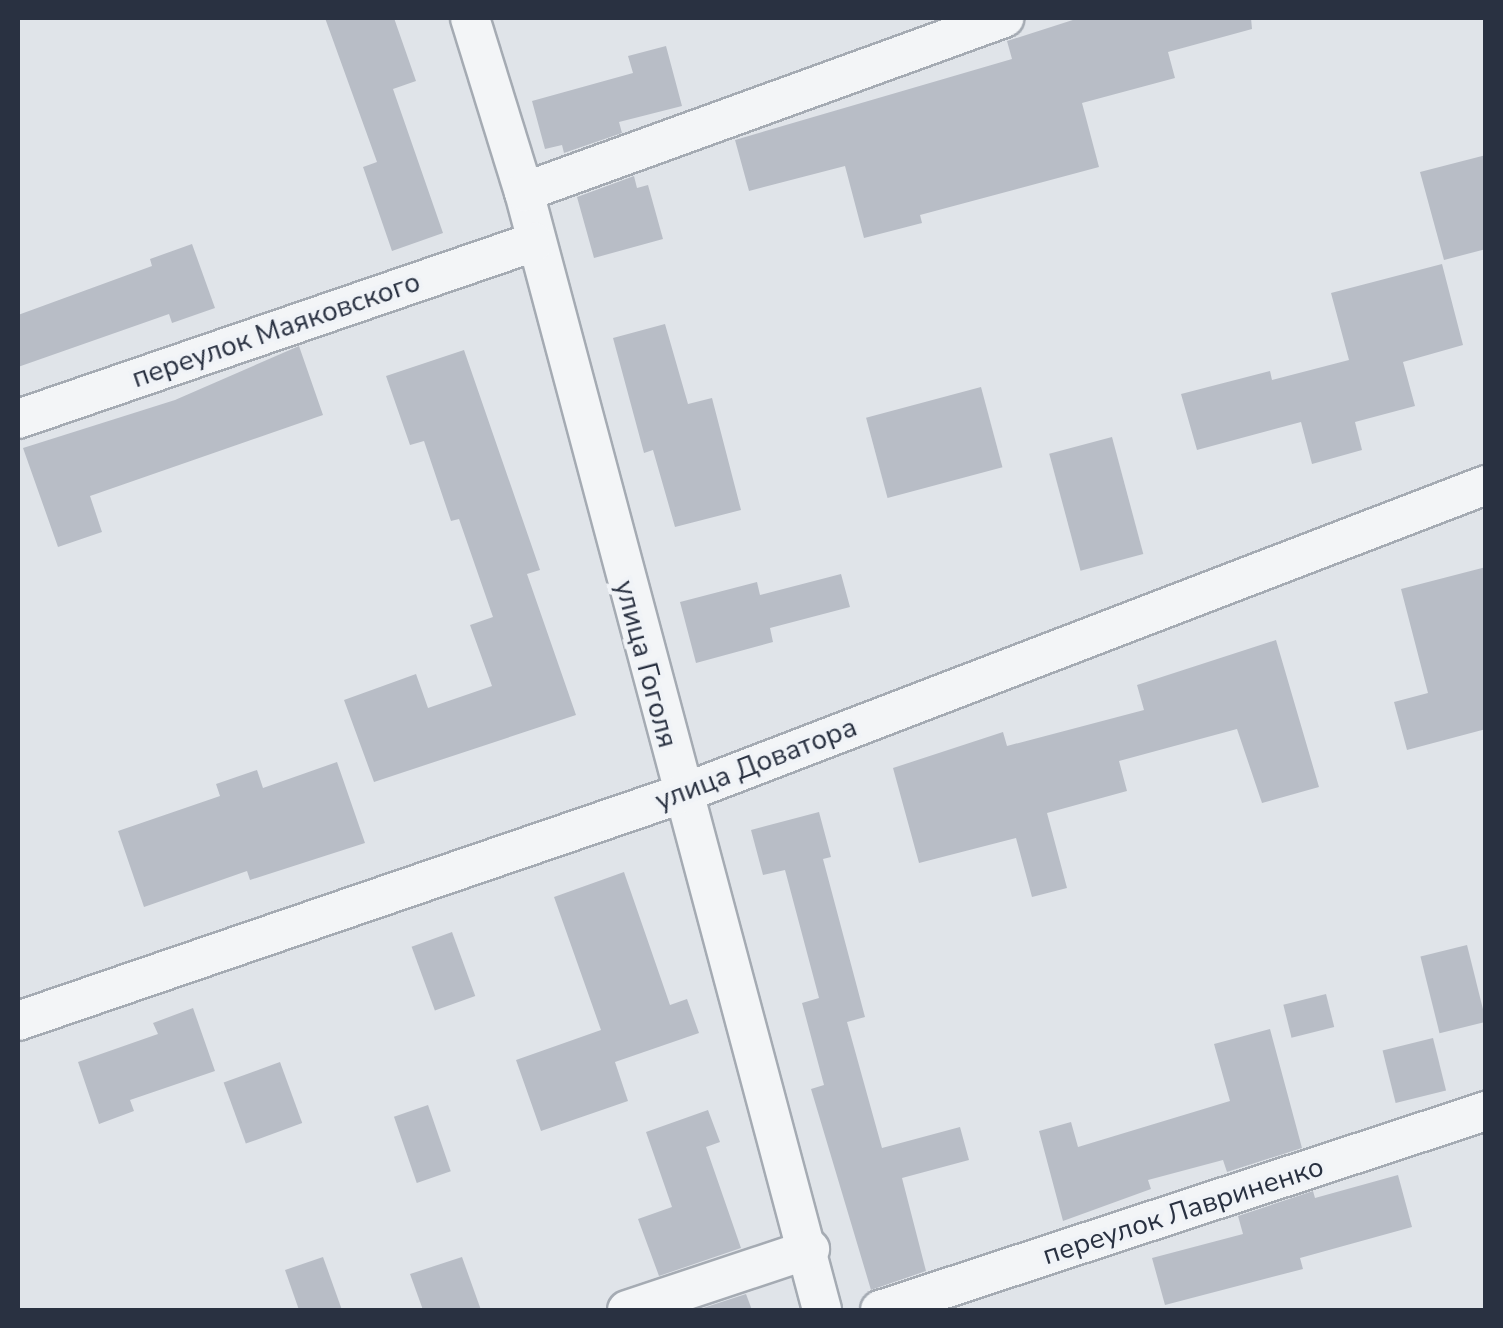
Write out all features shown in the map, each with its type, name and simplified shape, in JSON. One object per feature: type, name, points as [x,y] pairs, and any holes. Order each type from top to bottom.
[{"type":"street","name":"улица Гоголя","points":[[470,18],[524,192],[681,794],[810,1249],[822,1310]]},
{"type":"street","points":[[524,192],[1004,18]]},
{"type":"street","name":"переулок Маяковского","points":[[18,418],[534,242]]},
{"type":"street","name":"улица Доватора","points":[[18,1021],[681,794],[1486,485]]},
{"type":"street","name":"переулок Лавриненко","points":[[880,1310],[1486,1112]]},
{"type":"street","points":[[627,1310],[810,1249]]},
{"type":"building","points":[[325,18],[394,18],[416,81],[393,89],[443,233],[392,251],[363,167],[377,162]]},
{"type":"building","points":[[1079,18],[1251,18],[1252,29],[1168,52],[1175,78],[1082,103],[1099,167],[920,215],[922,223],[864,238],[845,166],[749,191],[735,140],[1012,59],[1007,41]]},
{"type":"building","points":[[666,46],[682,106],[619,122],[622,133],[564,153],[562,145],[545,149],[532,101],[633,73],[628,56]]},
{"type":"building","points":[[1486,155],[1486,249],[1444,260],[1420,172]]},
{"type":"building","points":[[634,176],[637,188],[648,185],[663,239],[594,258],[577,197]]},
{"type":"building","points":[[192,244],[215,308],[172,323],[169,314],[18,367],[18,315],[152,266],[150,259]]},
{"type":"building","points":[[1442,264],[1463,345],[1403,362],[1415,406],[1355,422],[1362,450],[1312,464],[1301,422],[1197,450],[1181,394],[1270,371],[1272,380],[1349,360],[1331,293]]},
{"type":"building","points":[[665,324],[688,404],[712,398],[741,510],[675,527],[653,450],[644,453],[613,338]]},
{"type":"building","points":[[299,346],[323,415],[90,496],[102,532],[58,547],[23,448],[175,400]]},
{"type":"building","points":[[464,350],[540,570],[527,574],[576,715],[374,782],[344,700],[416,674],[428,708],[492,686],[470,625],[493,617],[459,519],[451,521],[424,441],[410,445],[386,376]]},
{"type":"building","points":[[981,387],[1002,467],[888,498],[866,418]]},
{"type":"building","points":[[1112,437],[1143,554],[1081,571],[1049,454]]},
{"type":"building","points":[[1486,567],[1486,729],[1407,750],[1394,702],[1428,693],[1401,589]]},
{"type":"building","points":[[841,574],[850,607],[770,628],[773,642],[696,663],[680,602],[757,582],[760,595]]},
{"type":"building","points":[[1276,640],[1319,787],[1262,803],[1237,729],[1119,761],[1127,791],[1047,813],[1067,888],[1032,897],[1016,838],[919,863],[893,768],[1003,732],[1007,746],[1144,710],[1137,685]]},
{"type":"building","points":[[337,762],[365,843],[250,880],[247,871],[144,907],[118,831],[220,796],[216,784],[257,770],[263,788]]},
{"type":"building","points":[[819,812],[831,857],[823,859],[865,1017],[847,1022],[882,1148],[960,1127],[969,1160],[902,1178],[926,1271],[871,1290],[811,1089],[824,1085],[802,1003],[819,998],[785,870],[763,875],[751,830]]},
{"type":"building","points":[[624,872],[670,1005],[687,999],[699,1033],[615,1062],[628,1101],[541,1131],[516,1060],[601,1030],[554,897]]},
{"type":"building","points":[[452,932],[475,996],[435,1011],[412,947]]},
{"type":"building","points":[[1467,945],[1486,1022],[1440,1033],[1420,957]]},
{"type":"building","points":[[1326,994],[1334,1027],[1292,1038],[1283,1005]]},
{"type":"building","points":[[193,1008],[215,1071],[130,1100],[134,1111],[99,1124],[78,1062],[158,1034],[153,1023]]},
{"type":"building","points":[[1270,1029],[1302,1148],[1227,1172],[1223,1160],[1148,1180],[1151,1189],[1063,1221],[1039,1131],[1071,1122],[1078,1147],[1230,1101],[1214,1044]]},
{"type":"building","points":[[1433,1038],[1446,1090],[1396,1103],[1383,1051]]},
{"type":"building","points":[[280,1062],[302,1123],[246,1144],[224,1083]]},
{"type":"building","points":[[428,1105],[451,1171],[417,1183],[394,1117]]},
{"type":"building","points":[[708,1110],[720,1142],[706,1147],[741,1248],[659,1276],[638,1219],[672,1207],[646,1132]]},
{"type":"building","points":[[1398,1175],[1412,1227],[1300,1258],[1303,1269],[1165,1305],[1152,1258],[1243,1234],[1238,1216],[1313,1191],[1315,1198]]},
{"type":"building","points":[[323,1257],[342,1310],[299,1310],[285,1270]]},
{"type":"building","points":[[462,1257],[481,1310],[423,1310],[410,1274]]},
{"type":"building","points":[[746,1294],[752,1310],[697,1310]]}]
